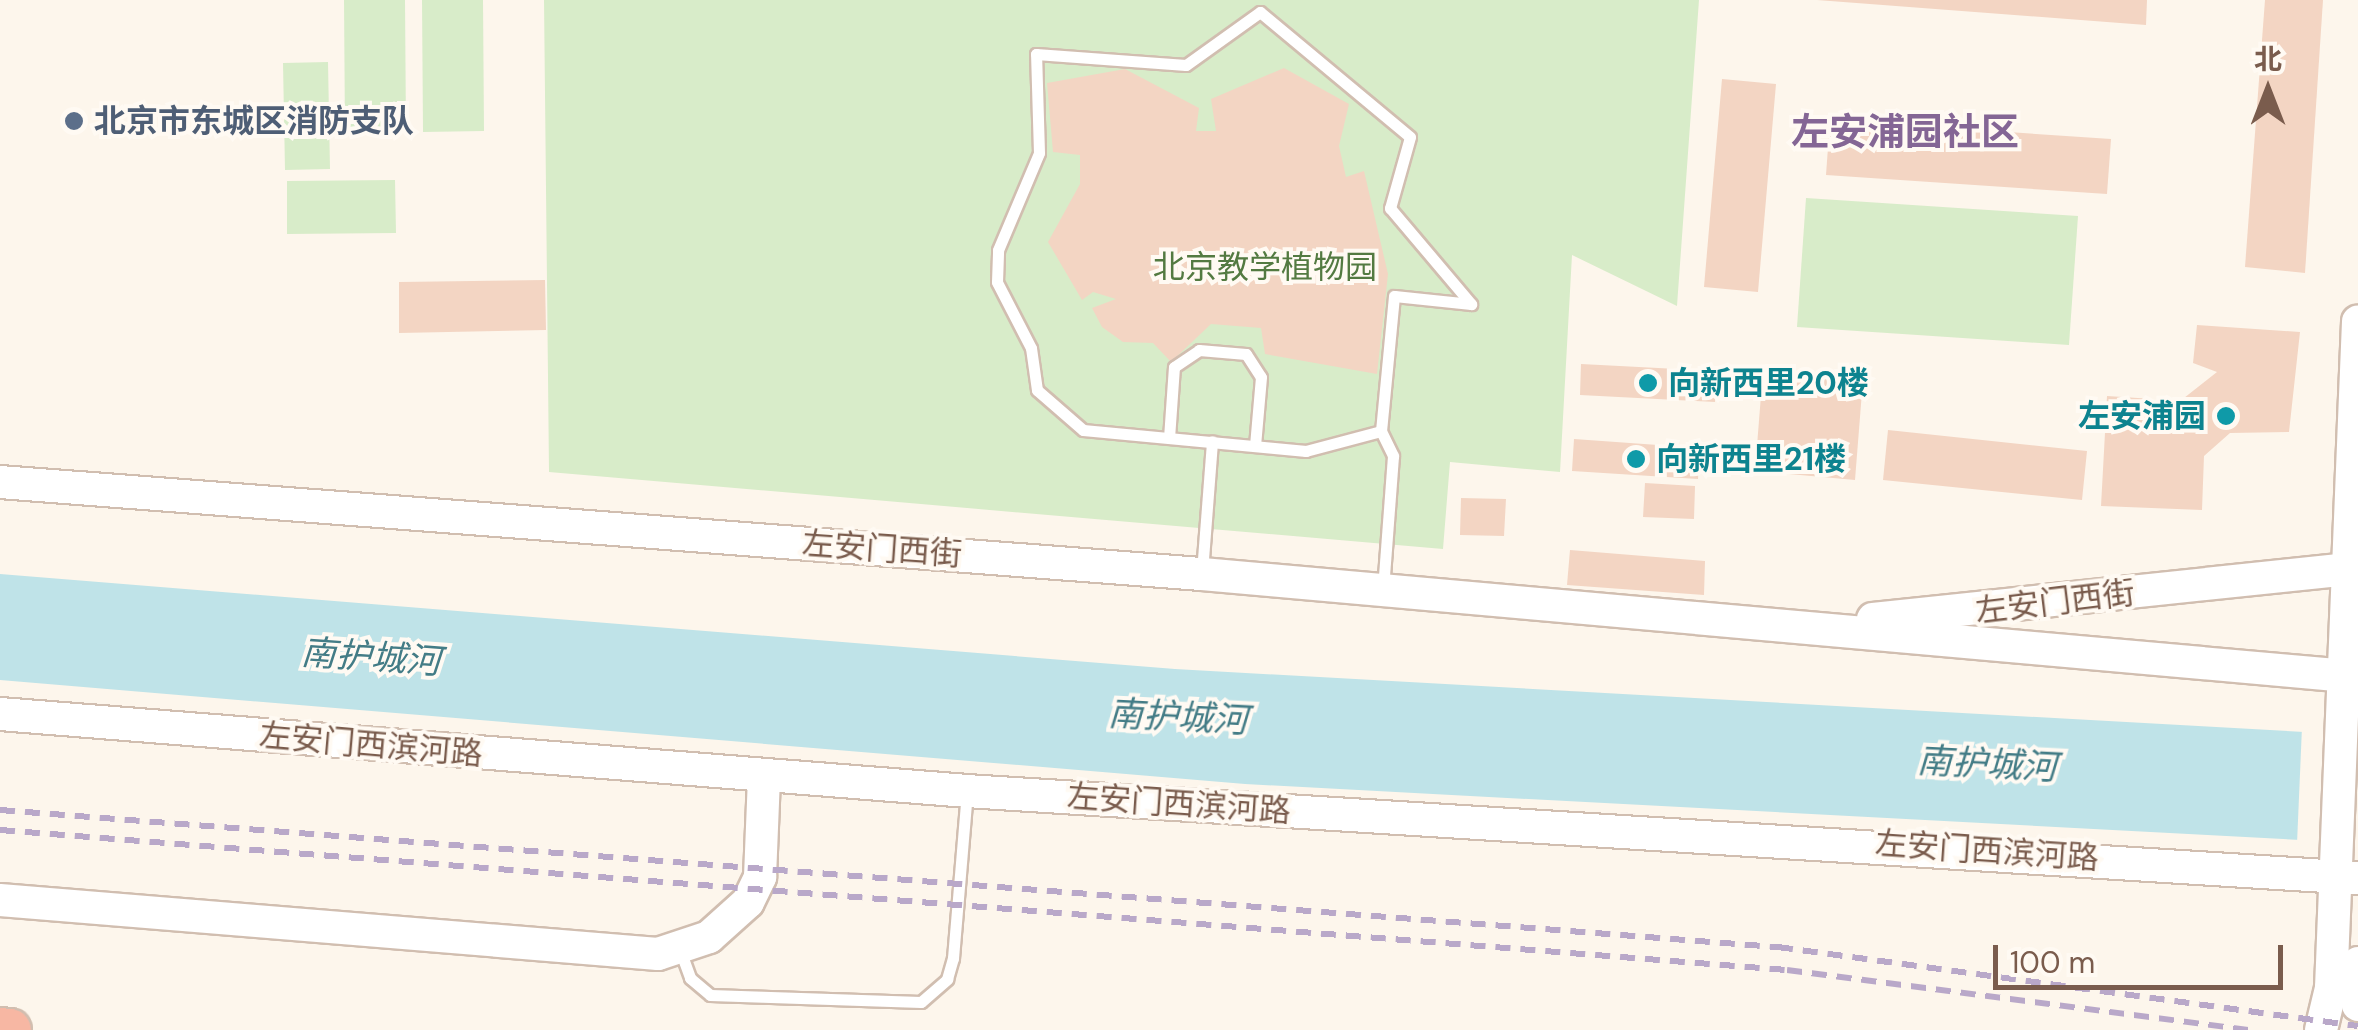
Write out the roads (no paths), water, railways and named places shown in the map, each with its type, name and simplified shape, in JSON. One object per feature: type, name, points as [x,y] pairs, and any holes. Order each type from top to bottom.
[{"type":"highway","points":[[0,1029],[10,1030]]},
{"type":"street","points":[[2321,1030],[2344,870],[2358,322]]},
{"type":"street","name":"左安门西街","points":[[0,482],[1202,574],[1764,622],[2348,688]]},
{"type":"street","name":"左安门西街","points":[[1764,622],[1917,618],[2351,568]]},
{"type":"street","name":"左安门西滨河路","points":[[0,714],[967,790],[2344,870]]},
{"type":"street","points":[[0,900],[680,950],[748,902],[760,877],[764,776]]},
{"type":"street","points":[[2358,964],[2358,1005]]},
{"type":"lane","points":[[1382,431],[1306,451],[1083,430],[1037,390],[1037,364],[997,282],[998,250],[1039,153],[1036,54],[1186,65],[1260,12],[1410,137],[1390,208],[1471,304],[1394,296],[1382,431],[1392,456],[1384,589]]},
{"type":"lane","points":[[1169,438],[1174,367],[1199,350],[1246,354],[1261,377],[1255,446]]},
{"type":"lane","points":[[1202,574],[1212,441]]},
{"type":"lane","points":[[680,950],[710,995],[921,1002],[947,979],[953,958],[967,790]]},
{"type":"water","name":"南护城河","points":[[0,574],[1175,669],[2358,735],[2358,843],[1245,784],[0,680]]},
{"type":"railway","points":[[0,810],[1778,947],[2358,1026]]},
{"type":"railway","points":[[0,830],[1787,970],[2248,1030]]},
{"type":"place","name":"北京市东城区消防支队","points":[[74,121]]},
{"type":"place","name":"向新西里20楼","points":[[1648,383]]},
{"type":"place","name":"左安浦园","points":[[2226,416]]},
{"type":"place","name":"向新西里21楼","points":[[1636,459]]},
{"type":"district","name":"左安浦园社区","points":[[1905,133]]},
{"type":"park label","name":"北京教学植物园","points":[[1265,267]]}]
